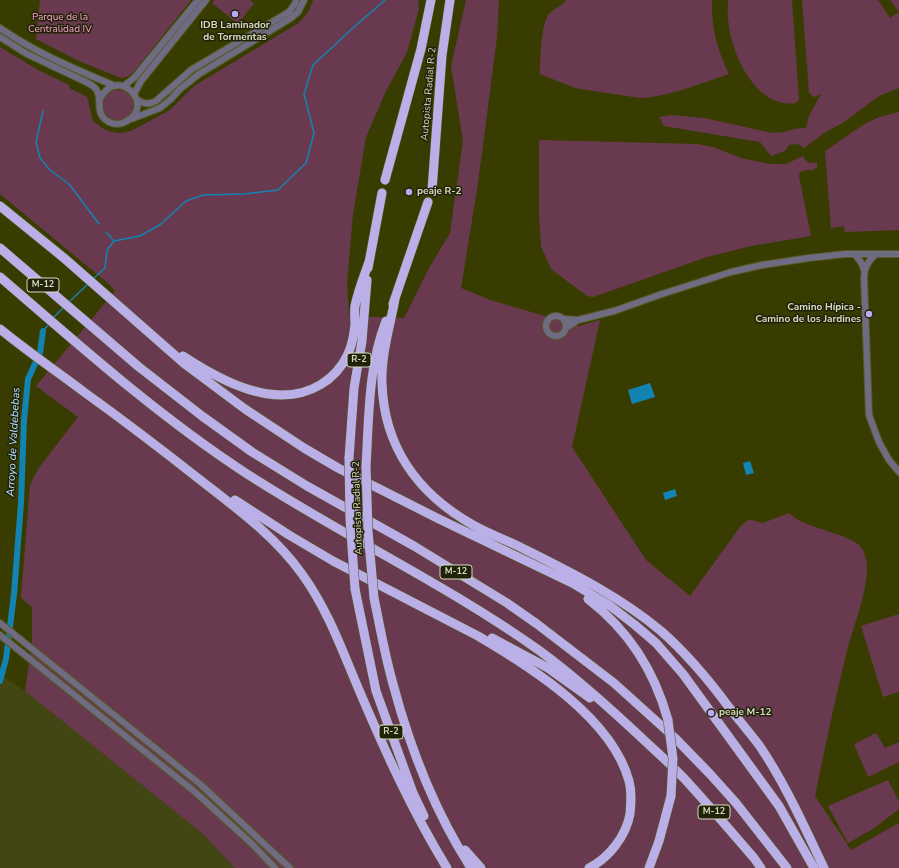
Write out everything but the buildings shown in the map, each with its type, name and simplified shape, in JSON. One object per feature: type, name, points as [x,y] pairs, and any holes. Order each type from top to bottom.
[{"type":"highway","name":"Autopista Radial R-2","points":[[384,180],[421,49],[431,0]]},
{"type":"highway","name":"Autopista Radial R-2","points":[[432,190],[442,55],[450,0]]},
{"type":"highway","name":"Autopista Radial R-2","points":[[382,193],[369,262],[362,341],[354,388],[349,458],[350,519],[355,589],[376,692],[413,793],[448,868]]},
{"type":"highway","name":"Autopista Radial R-2","points":[[428,202],[395,299],[380,337],[372,383],[366,466],[368,531],[374,598],[392,683],[408,736],[426,782],[440,811]]},
{"type":"highway","points":[[0,206],[64,258],[214,386],[245,409],[304,448],[338,468],[381,490],[572,583],[609,605],[635,625],[656,643],[683,674],[779,806],[814,868]]},
{"type":"highway","name":"M-12","points":[[0,248],[139,367],[202,416],[252,452],[307,486],[414,546],[507,603],[614,683],[675,738],[710,774],[736,803],[787,868]]},
{"type":"highway","points":[[149,332],[202,368],[232,382],[268,394],[300,394],[314,389],[330,378],[340,368],[345,360],[353,335],[355,306],[369,262]]},
{"type":"highway","name":"M-12","points":[[0,277],[158,409],[201,442],[244,472],[298,506],[462,600],[540,651],[611,709],[664,759],[689,784],[761,868]]},
{"type":"highway","points":[[395,299],[384,361],[382,383],[387,418],[393,439],[403,461],[423,488],[445,507],[474,525],[522,548],[614,597],[661,632],[692,662],[712,685],[759,746],[799,816],[824,868]]},
{"type":"highway","points":[[3,332],[150,440],[258,525],[286,553],[317,597],[335,631],[378,734],[405,793],[429,838],[448,868]]},
{"type":"highway","points":[[150,440],[270,523],[332,561],[510,647],[548,668],[609,713],[664,759]]},
{"type":"highway","points":[[527,561],[580,593],[613,620],[636,649],[650,672],[662,697],[668,720],[673,759],[671,796],[661,836],[649,868]]},
{"type":"highway","points":[[391,590],[478,636],[525,666],[574,704],[595,723],[609,740],[623,763],[629,782],[631,802],[629,818],[627,826],[618,843],[608,854],[589,868]]},
{"type":"highway","points":[[440,811],[468,853],[481,868]]},
{"type":"highway","name":"R-2","points":[[440,811],[461,853],[471,868]]},
{"type":"street","points":[[124,86],[136,77],[198,0]]},
{"type":"street","points":[[131,119],[136,110],[136,97],[141,81],[206,0]]},
{"type":"street","points":[[296,0],[289,12],[191,70],[151,104],[146,104],[136,97],[130,89],[124,86],[116,86],[106,90],[100,99],[100,111],[108,121],[122,124],[160,108],[195,76],[291,18],[298,12],[304,0]]},
{"type":"street","points":[[0,28],[46,55],[116,86]]},
{"type":"street","points":[[0,37],[27,54],[96,88],[100,99]]},
{"type":"street","points":[[855,254],[864,270],[869,415],[879,442],[889,460],[899,472]]},
{"type":"street","points":[[578,320],[566,328],[563,333],[558,336],[552,336],[546,330],[545,324],[550,317],[559,316],[564,319],[578,320],[614,311],[730,272],[784,262],[855,254],[899,254]]},
{"type":"street","points":[[864,270],[869,261],[876,254]]},
{"type":"street","points":[[564,319],[566,328]]},
{"type":"street","points":[[0,623],[200,784],[290,868]]},
{"type":"street","points":[[0,635],[195,792],[276,868]]},
{"type":"shaded area","points":[[0,675],[25,691],[203,834],[235,868],[0,868]]},
{"type":"green space","name":"Parque de la Centralidad IV","points":[[40,0],[191,0],[133,73],[121,78],[79,61],[36,39]]},
{"type":"green space","name":"IDB Laminador de Tormentas","points":[[215,0],[250,0],[254,3],[238,24],[212,3]]},
{"type":"green space","points":[[313,0],[418,0],[419,9],[407,52],[386,91],[366,137],[353,214],[347,282],[349,316],[404,318],[428,270],[450,233],[463,141],[451,66],[466,0],[499,0],[497,37],[478,183],[461,288],[490,300],[579,326],[600,320],[572,447],[646,560],[690,596],[740,527],[749,520],[763,523],[789,513],[796,519],[806,524],[850,539],[858,544],[863,550],[867,569],[865,589],[849,642],[815,796],[851,850],[899,823],[899,868],[235,868],[203,834],[25,691],[32,641],[32,607],[21,598],[30,485],[38,469],[78,417],[36,386],[115,291],[109,284],[0,194],[0,47],[38,70],[69,85],[69,88],[87,97],[93,121],[102,128],[111,132],[120,133],[131,131],[170,110],[194,86],[297,24],[307,14]]},
{"type":"green space","points":[[566,0],[712,0],[716,38],[721,56],[729,74],[662,95],[640,98],[575,88],[540,74],[540,60],[546,19],[551,12],[562,5]]},
{"type":"green space","points":[[728,0],[792,0],[799,99],[796,103],[783,103],[772,99],[753,83],[745,72],[734,48],[731,37],[728,18]]},
{"type":"green space","points":[[802,0],[878,0],[890,18],[899,12],[899,88],[879,96],[844,122],[824,133],[804,148],[798,144],[789,145],[785,151],[771,156],[760,142],[664,126],[659,117],[672,115],[704,118],[772,133],[806,128],[809,116],[821,94],[814,97],[809,93]]},
{"type":"green space","points":[[890,0],[899,0],[899,12]]},
{"type":"green space","points":[[118,90],[129,94],[133,105],[129,116],[118,120],[107,116],[103,105],[107,94]]},
{"type":"green space","points":[[899,112],[899,230],[845,232],[844,226],[831,228],[825,151],[863,125],[879,117]]},
{"type":"green space","points":[[539,140],[697,144],[713,147],[741,158],[770,164],[786,164],[803,156],[808,162],[817,163],[817,167],[813,170],[800,172],[799,176],[811,236],[751,246],[707,257],[593,297],[587,296],[551,269],[541,246],[539,214]]},
{"type":"green space","points":[[899,614],[899,692],[883,697],[861,626]]},
{"type":"green space","points":[[876,733],[885,748],[899,742],[899,762],[868,777],[854,744]]},
{"type":"green space","points":[[888,780],[899,802],[899,809],[873,829],[848,843],[828,806]]},
{"type":"water","points":[[650,383],[655,397],[632,404],[628,390]]},
{"type":"water","points":[[750,461],[754,473],[746,475],[743,463]]},
{"type":"water","points":[[675,489],[677,496],[665,500],[663,493]]},
{"type":"waterway","name":"Arroyo de Valdebebas","points":[[93,279],[105,268],[107,250],[114,241],[140,236],[161,224],[186,201],[203,195],[244,194],[278,190],[306,163],[314,133],[304,94],[313,65],[385,0]]},
{"type":"waterway","points":[[43,111],[36,142],[40,158],[50,170],[70,185],[99,224]]},
{"type":"waterway","points":[[106,232],[114,241]]},
{"type":"waterway","name":"Arroyo de Valdebebas","points":[[68,303],[89,283]]},
{"type":"waterway","name":"Arroyo de Valdebebas","points":[[53,318],[64,307]]},
{"type":"waterway","name":"Arroyo de Valdebebas","points":[[43,331],[50,323]]},
{"type":"waterway","name":"Arroyo de Valdebebas","points":[[0,681],[6,659],[14,594],[21,503],[24,420],[28,379],[40,353],[43,331]]},
{"type":"place","name":"IDB Laminador de Tormentas","points":[[235,14]]},
{"type":"place","name":"peaje R-2","points":[[409,192]]},
{"type":"place","name":"Camino Hípica - Camino de los Jardines","points":[[869,314]]},
{"type":"place","name":"peaje M-12","points":[[711,713]]}]
